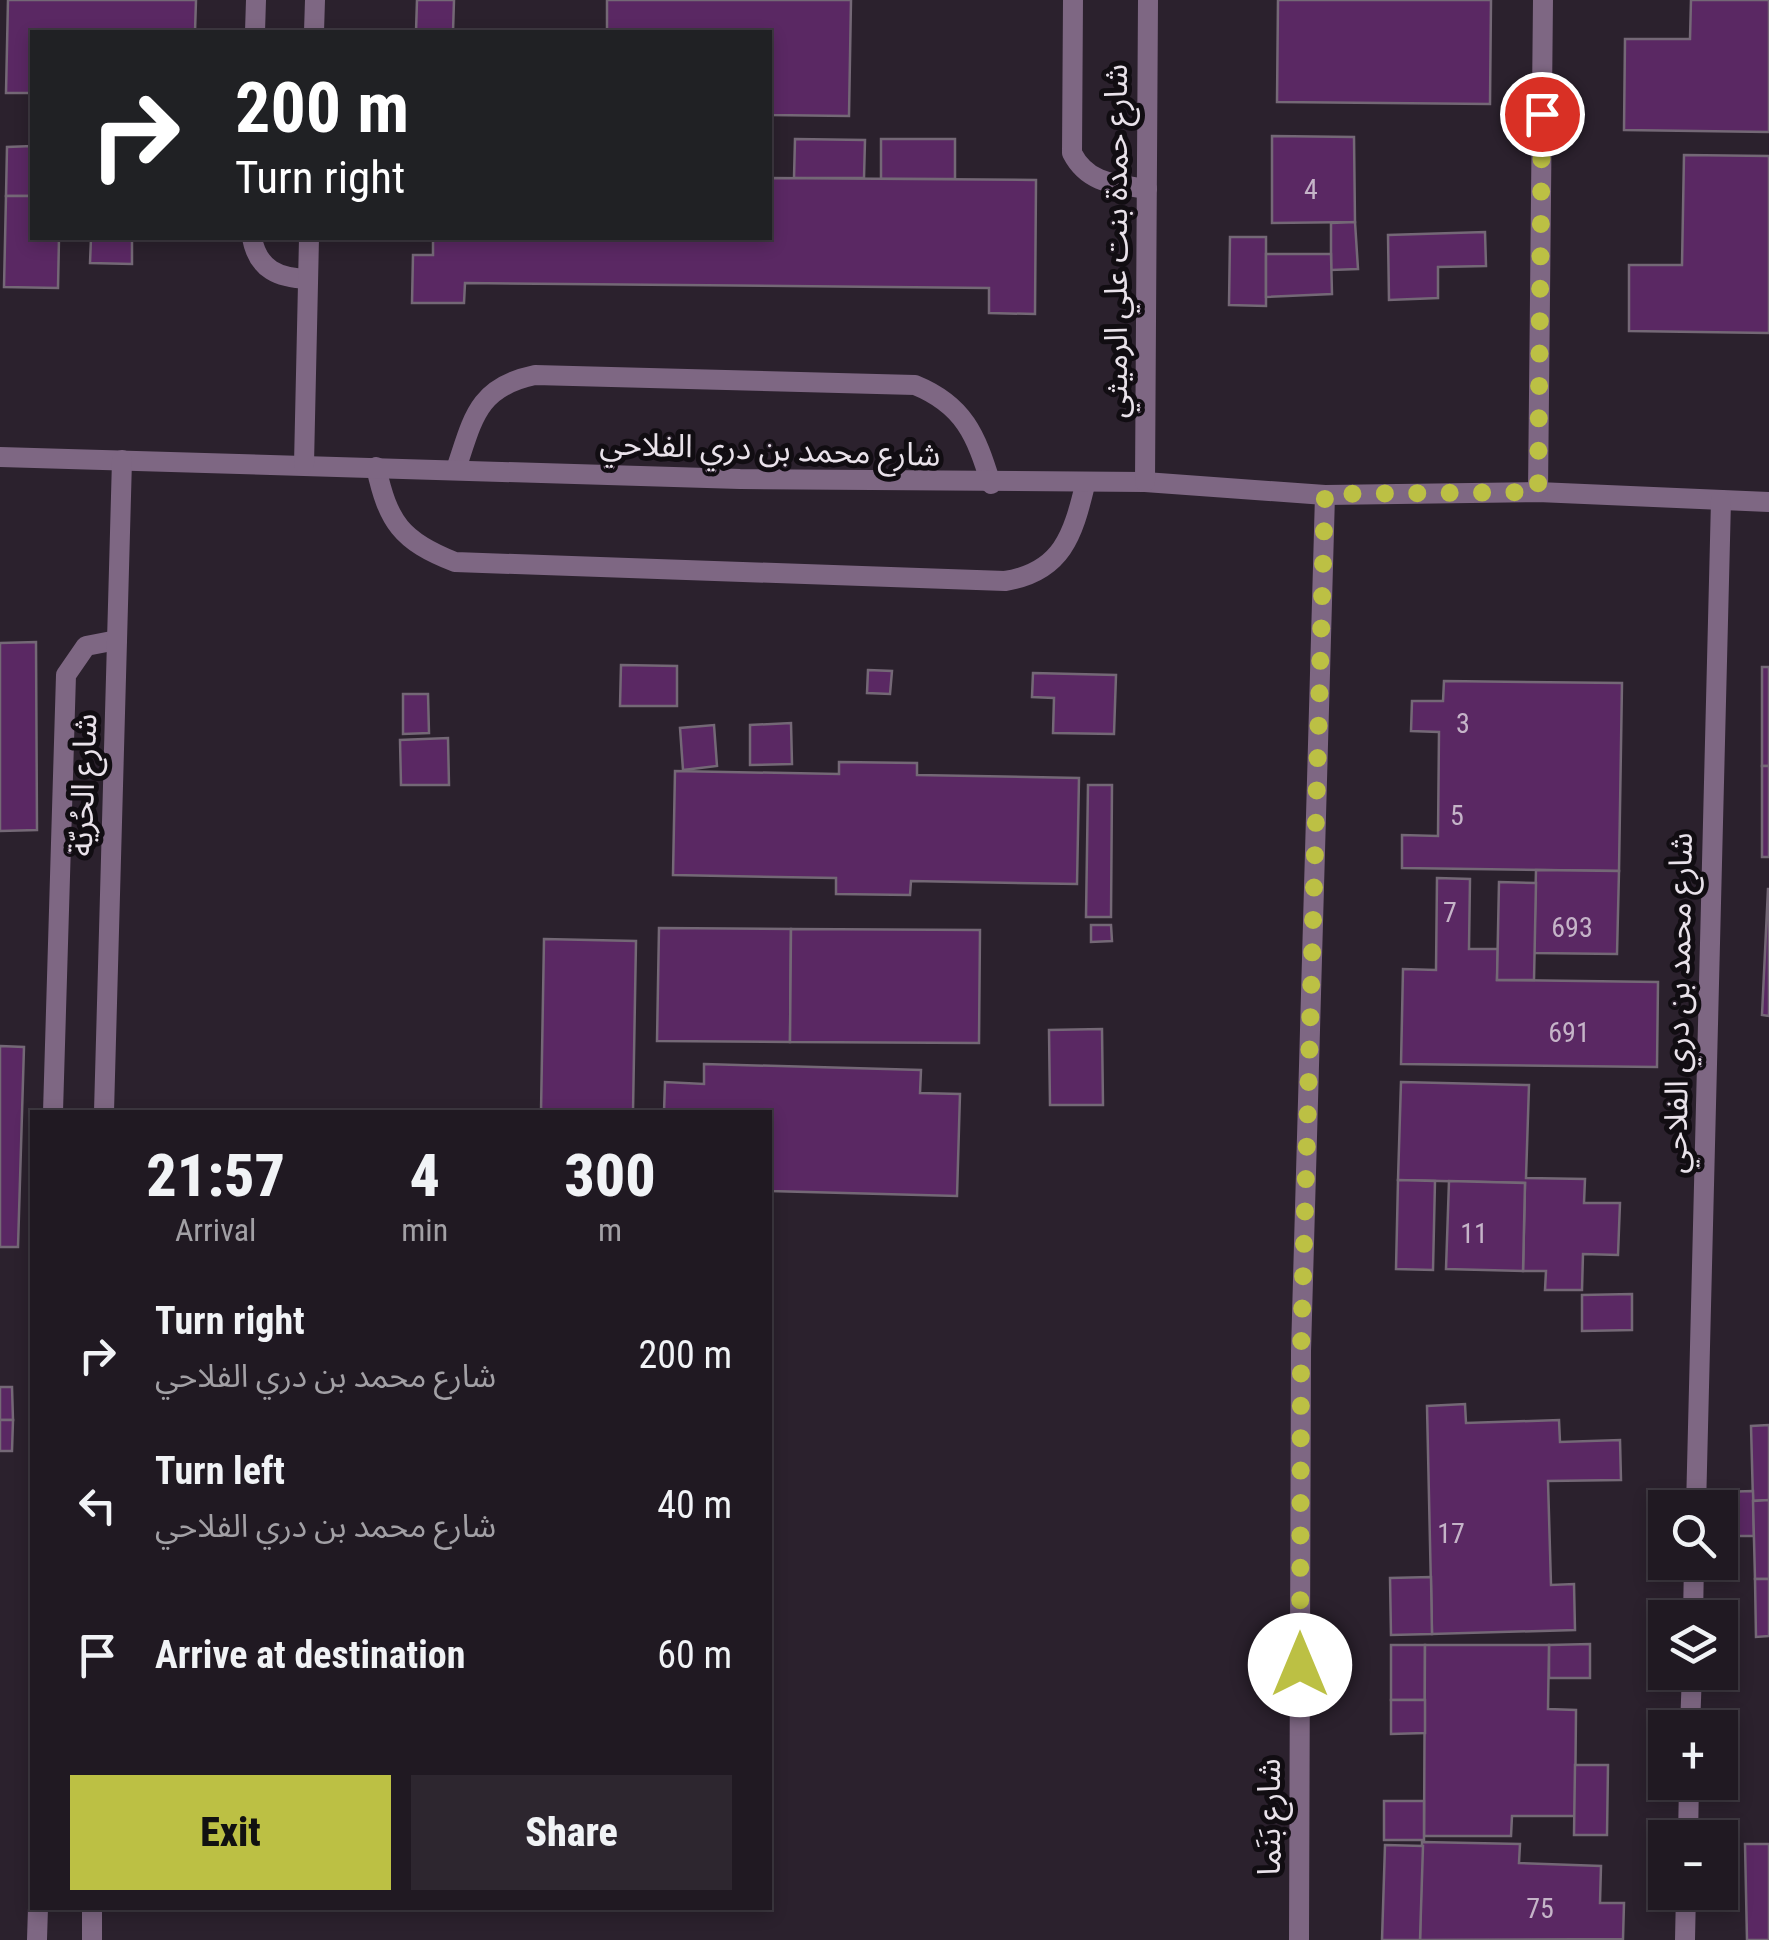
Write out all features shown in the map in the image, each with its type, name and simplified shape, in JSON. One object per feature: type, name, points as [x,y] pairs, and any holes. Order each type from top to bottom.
[{"type":"street","points":[[255,30],[256,0]]},
{"type":"street","points":[[314,0],[314,30]]},
{"type":"street","points":[[1073,0],[1072,153],[1078,166],[1100,182],[1146,189]]},
{"type":"street","name":"شارع حمدة بنت علي الرميثي","points":[[1145,482],[1148,0]]},
{"type":"street","points":[[1538,492],[1542,0]]},
{"type":"street","points":[[253,240],[257,256],[281,278],[308,279]]},
{"type":"street","points":[[304,464],[309,240]]},
{"type":"street","points":[[456,469],[474,416],[488,394],[509,380],[535,375],[914,385],[940,395],[961,412],[976,436],[990,484]]},
{"type":"street","name":"شارع محمد بن دري الفلاحي","points":[[0,457],[990,484],[1145,482],[1325,494],[1538,492],[1769,502]]},
{"type":"street","name":"شارع الحُريّة","points":[[104,1110],[122,460]]},
{"type":"street","points":[[376,467],[386,513],[404,535],[428,552],[455,562],[1005,580],[1036,573],[1061,554],[1072,536],[1085,484]]},
{"type":"street","name":"شارع بَنَما","points":[[1298,1940],[1301,1351],[1325,494]]},
{"type":"street","name":"شارع محمد بن دري الفلاحي","points":[[1696,1490],[1720,500]]},
{"type":"street","points":[[53,1110],[66,675],[86,646],[117,640]]},
{"type":"street","points":[[37,1940],[38,1910]]},
{"type":"street","points":[[92,1910],[92,1940]]},
{"type":"street","points":[[1685,1940],[1686,1910]]},
{"type":"building","points":[[8,0],[196,0],[195,30],[30,30],[30,93],[6,93]]},
{"type":"building","points":[[417,0],[454,0],[453,30],[416,30]]},
{"type":"building","points":[[607,0],[851,0],[849,116],[772,115],[772,30],[607,30]]},
{"type":"building","points":[[1278,0],[1491,0],[1490,104],[1277,102]]},
{"type":"building","points":[[1691,0],[1769,0],[1769,132],[1624,130],[1625,39],[1690,39]]},
{"type":"building","points":[[1272,136],[1354,137],[1355,222],[1272,223]]},
{"type":"building","points":[[795,139],[865,140],[864,178],[794,178]]},
{"type":"building","points":[[881,139],[955,139],[955,179],[881,179]]},
{"type":"building","points":[[30,146],[30,196],[6,196],[7,147]]},
{"type":"building","points":[[1684,155],[1769,156],[1769,333],[1629,331],[1629,265],[1682,265]]},
{"type":"building","points":[[772,178],[1036,180],[1035,314],[989,313],[989,288],[465,283],[464,303],[412,303],[413,255],[433,255],[433,240],[772,240]]},
{"type":"building","points":[[6,196],[30,196],[30,240],[59,240],[58,288],[4,287]]},
{"type":"building","points":[[1355,222],[1358,269],[1331,270],[1331,223]]},
{"type":"building","points":[[1485,232],[1486,266],[1438,267],[1438,298],[1389,300],[1388,235]]},
{"type":"building","points":[[1230,237],[1266,237],[1266,306],[1229,305]]},
{"type":"building","points":[[91,240],[132,240],[132,264],[90,263]]},
{"type":"building","points":[[1266,254],[1331,254],[1332,294],[1266,297]]},
{"type":"building","points":[[36,642],[37,830],[0,831],[0,643]]},
{"type":"building","points":[[621,665],[677,666],[677,706],[620,706]]},
{"type":"building","points":[[1762,667],[1769,667],[1769,766],[1762,766]]},
{"type":"building","points":[[868,670],[892,671],[890,694],[867,693]]},
{"type":"building","points":[[1033,673],[1116,675],[1114,734],[1053,733],[1054,698],[1032,697]]},
{"type":"building","points":[[1444,681],[1622,683],[1619,871],[1402,868],[1402,835],[1438,836],[1439,732],[1411,731],[1412,701],[1443,701]]},
{"type":"building","points":[[403,694],[428,694],[429,733],[403,734]]},
{"type":"building","points":[[791,723],[792,764],[750,765],[750,725]]},
{"type":"building","points":[[714,725],[717,766],[683,770],[680,728]]},
{"type":"building","points":[[448,738],[449,785],[401,785],[400,740]]},
{"type":"building","points":[[839,762],[917,763],[917,775],[1079,778],[1077,884],[911,881],[910,895],[836,894],[836,878],[673,875],[675,771],[839,774]]},
{"type":"building","points":[[1762,766],[1769,766],[1769,857],[1762,857]]},
{"type":"building","points":[[1088,785],[1112,785],[1111,917],[1086,917]]},
{"type":"building","points":[[1536,870],[1619,871],[1617,954],[1534,953]]},
{"type":"building","points":[[1437,878],[1470,879],[1469,949],[1498,949],[1497,980],[1658,982],[1657,1067],[1401,1064],[1403,969],[1436,970]]},
{"type":"building","points":[[1499,882],[1536,883],[1534,980],[1497,980]]},
{"type":"building","points":[[1769,889],[1769,1016],[1762,1015]]},
{"type":"building","points":[[1091,925],[1111,925],[1112,941],[1091,942]]},
{"type":"building","points":[[659,928],[791,929],[790,1042],[657,1041]]},
{"type":"building","points":[[791,929],[980,930],[979,1043],[790,1042]]},
{"type":"building","points":[[544,939],[636,941],[633,1110],[541,1110]]},
{"type":"building","points":[[1102,1029],[1103,1105],[1050,1105],[1049,1030]]},
{"type":"building","points":[[0,1046],[24,1047],[18,1247],[0,1247]]},
{"type":"building","points":[[704,1064],[921,1070],[920,1093],[960,1094],[957,1196],[772,1191],[772,1110],[664,1110],[665,1082],[704,1084]]},
{"type":"building","points":[[1401,1082],[1529,1085],[1526,1178],[1585,1179],[1584,1203],[1620,1203],[1618,1255],[1583,1254],[1582,1290],[1545,1290],[1546,1271],[1523,1271],[1525,1183],[1398,1180]]},
{"type":"building","points":[[1398,1180],[1435,1181],[1433,1270],[1396,1269]]},
{"type":"building","points":[[1449,1181],[1525,1183],[1523,1271],[1446,1269]]},
{"type":"building","points":[[1632,1294],[1632,1330],[1582,1331],[1582,1295]]},
{"type":"building","points":[[0,1387],[12,1387],[13,1420],[0,1420]]},
{"type":"building","points":[[1465,1404],[1466,1423],[1559,1420],[1560,1442],[1620,1440],[1621,1480],[1548,1481],[1551,1585],[1574,1584],[1575,1630],[1432,1634],[1427,1406]]},
{"type":"building","points":[[0,1420],[13,1420],[12,1451],[0,1451]]},
{"type":"building","points":[[1769,1425],[1769,1500],[1753,1501],[1751,1426]]},
{"type":"building","points":[[1738,1491],[1753,1491],[1754,1536],[1738,1536]]},
{"type":"building","points":[[1769,1500],[1769,1579],[1755,1579],[1753,1501]]},
{"type":"building","points":[[1431,1577],[1432,1634],[1391,1635],[1390,1578]]},
{"type":"building","points":[[1755,1579],[1769,1579],[1769,1636],[1756,1637]]},
{"type":"building","points":[[1590,1644],[1590,1678],[1549,1678],[1549,1645]]},
{"type":"building","points":[[1391,1645],[1425,1645],[1425,1700],[1391,1700]]},
{"type":"building","points":[[1425,1645],[1549,1645],[1548,1709],[1576,1710],[1575,1816],[1512,1816],[1511,1836],[1424,1836]]},
{"type":"building","points":[[1391,1700],[1425,1700],[1425,1733],[1391,1734]]},
{"type":"building","points":[[1575,1765],[1608,1765],[1607,1835],[1574,1835]]},
{"type":"building","points":[[1384,1801],[1424,1801],[1424,1840],[1384,1840]]},
{"type":"building","points":[[1422,1842],[1520,1844],[1519,1863],[1601,1866],[1600,1903],[1624,1903],[1623,1939],[1420,1940]]},
{"type":"building","points":[[1745,1844],[1769,1844],[1769,1940],[1747,1940]]},
{"type":"building","points":[[1385,1845],[1423,1846],[1420,1940],[1382,1940]]},
{"type":"route","points":[[1300,1665],[1301,1351],[1325,494],[1538,492],[1542,114]]}]
